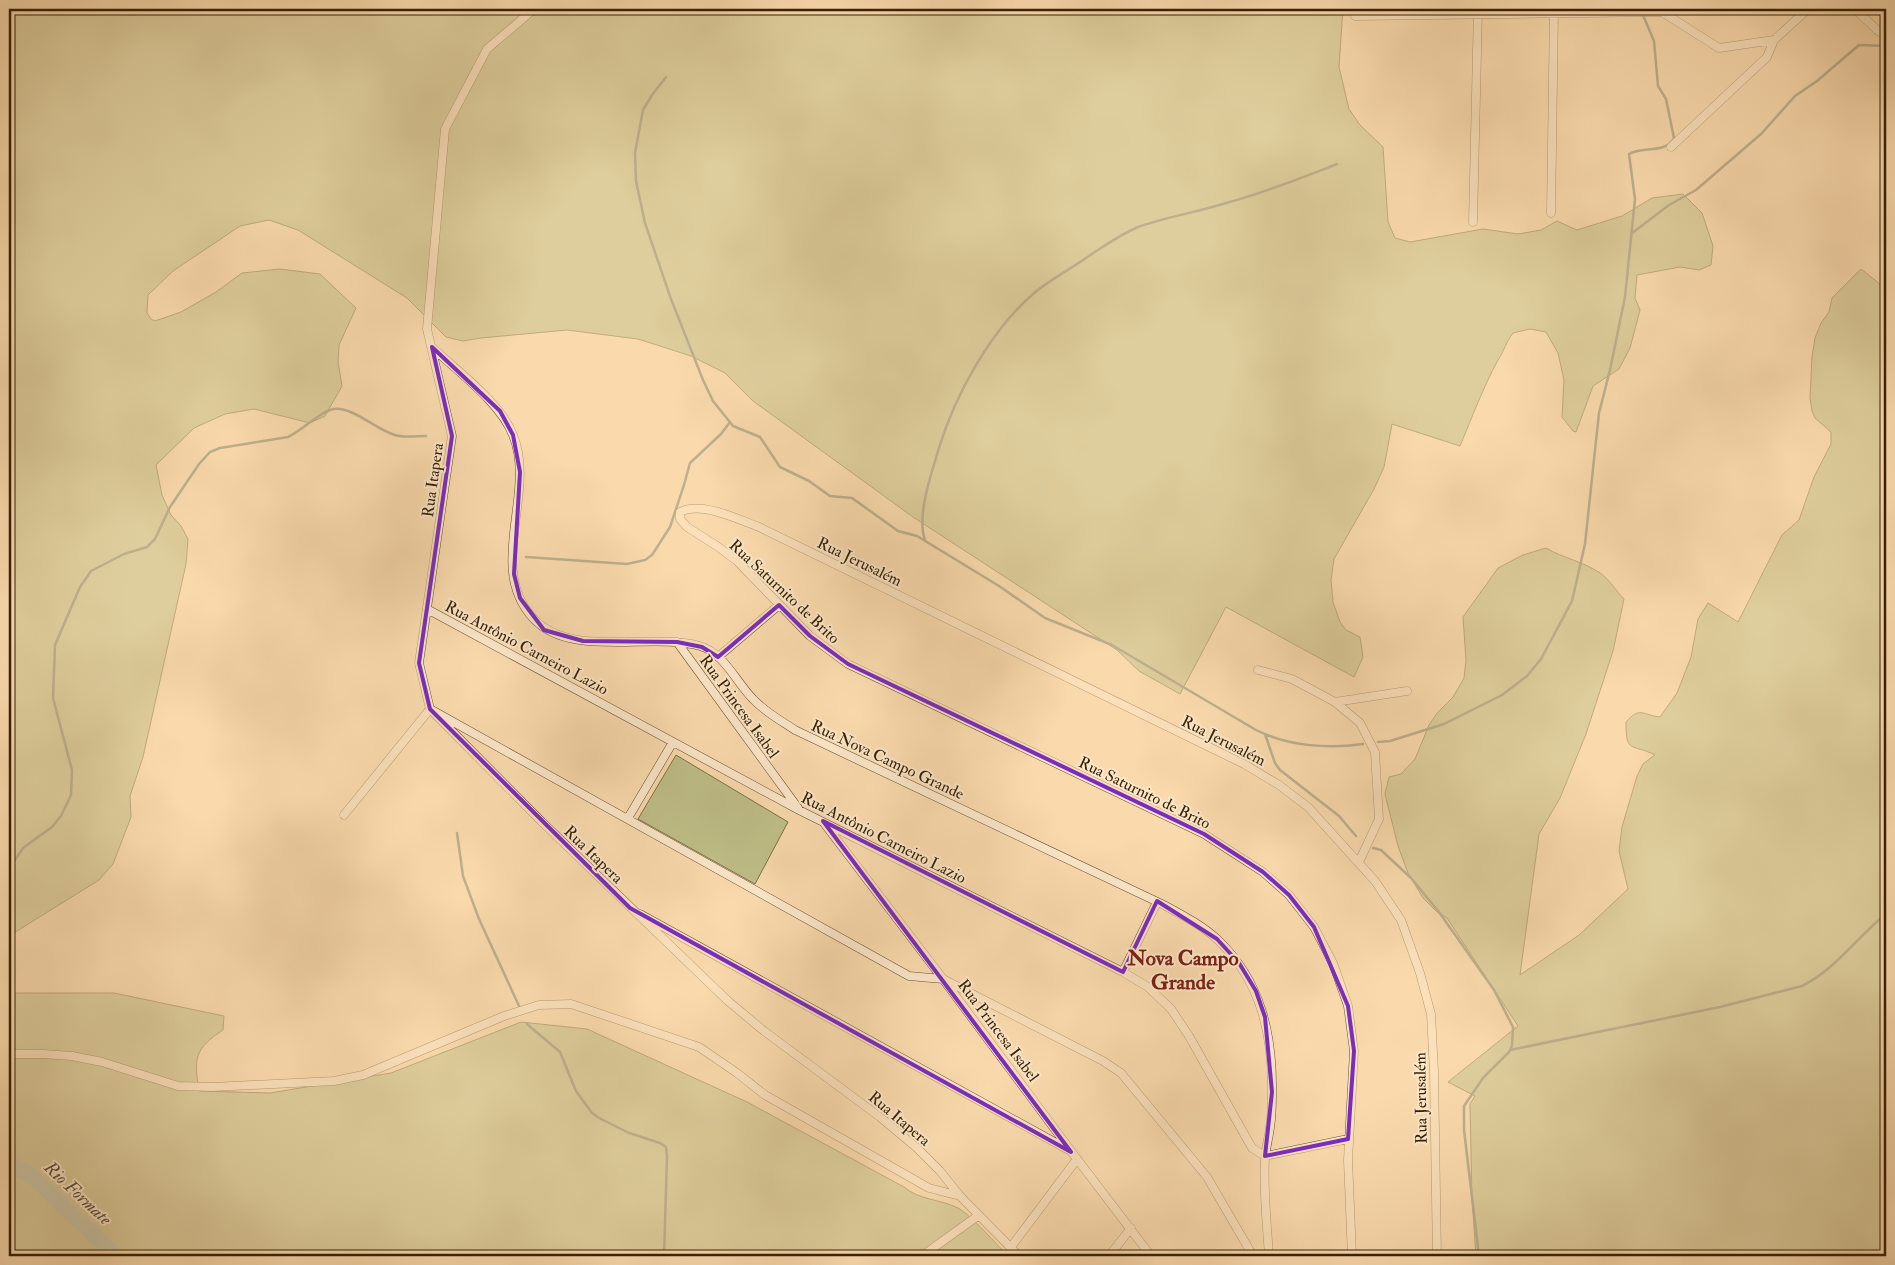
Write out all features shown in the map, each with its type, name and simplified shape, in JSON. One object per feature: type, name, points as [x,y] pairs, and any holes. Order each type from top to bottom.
[{"type":"street","name":"Rua Itapera","points":[[534,9],[487,49],[445,129],[427,329],[452,436],[419,663],[430,709],[630,908],[728,1001],[764,1031],[880,1117],[917,1148],[940,1171],[960,1196],[1020,1256]]},
{"type":"street","points":[[1671,147],[1767,57],[1774,40],[1808,9]]},
{"type":"street","points":[[1855,9],[1886,36]]},
{"type":"street","points":[[1355,16],[1478,12],[1661,10],[1719,48],[1774,40]]},
{"type":"street","points":[[1551,213],[1554,11]]},
{"type":"street","points":[[1472,222],[1478,12]]},
{"type":"street","name":"Rua Nova Campo Grande","points":[[432,348],[500,410],[513,435],[519,453],[520,472],[513,551],[514,574],[520,598],[531,616],[544,630],[561,637],[583,641],[677,642],[702,646],[718,657],[752,698],[767,712],[795,730],[1157,902],[1190,919],[1217,939],[1239,963],[1256,991],[1265,1017],[1270,1053],[1272,1092],[1270,1126],[1265,1156],[1269,1256]]},
{"type":"street","name":"Rua Jerusalém","points":[[680,512],[689,508],[699,508],[730,516],[759,527],[1244,764],[1279,785],[1308,807],[1374,880],[1401,920],[1420,973],[1431,1014],[1434,1072],[1437,1256]]},
{"type":"street","name":"Rua Saturnito de Brito","points":[[680,512],[680,519],[687,527],[717,546],[736,562],[810,636],[848,664],[1204,834],[1262,872],[1289,895],[1314,927],[1333,963],[1348,1006],[1354,1051],[1348,1139],[1352,1256]]},
{"type":"street","points":[[718,657],[779,604]]},
{"type":"street","name":"Rua Antônio Carneiro Lazio","points":[[426,609],[799,810],[1123,972],[1148,987],[1171,1008],[1189,1036],[1252,1148],[1265,1156]]},
{"type":"street","name":"Rua Princesa Isabel","points":[[677,642],[799,810]]},
{"type":"street","points":[[1258,670],[1292,679],[1335,702],[1360,723],[1375,752],[1379,819],[1358,862]]},
{"type":"street","points":[[1335,702],[1407,691]]},
{"type":"street","points":[[344,815],[430,709],[909,976],[943,979],[1103,1061],[1121,1073],[1207,1178],[1253,1256]]},
{"type":"street","points":[[628,818],[673,742]]},
{"type":"street","name":"Rua Princesa Isabel","points":[[823,821],[1151,1256]]},
{"type":"street","points":[[1123,972],[1157,902]]},
{"type":"street","points":[[630,908],[1071,1152]]},
{"type":"street","points":[[9,1054],[72,1056],[102,1062],[178,1086],[213,1087],[334,1081],[363,1075],[504,1016],[539,1005],[571,1004],[699,1047],[765,1095],[929,1188],[960,1196]]},
{"type":"street","points":[[1265,1156],[1348,1139]]},
{"type":"street","points":[[1011,1247],[1077,1160]]},
{"type":"street","points":[[922,1256],[979,1215]]},
{"type":"street","points":[[1108,1256],[1131,1228]]},
{"type":"highlighted area","points":[[432,347],[500,411],[513,435],[520,472],[514,574],[520,598],[544,630],[583,641],[677,642],[702,647],[718,657],[779,605],[810,636],[848,664],[1204,834],[1263,872],[1289,895],[1314,927],[1348,1006],[1354,1051],[1348,1139],[1265,1156],[1272,1092],[1265,1017],[1256,991],[1239,963],[1217,939],[1157,901],[1123,972],[823,821],[1071,1152],[630,908],[430,709],[419,663],[452,436]]},
{"type":"green space","points":[[9,9],[1343,9],[1339,67],[1349,109],[1360,125],[1383,147],[1388,222],[1395,238],[1410,242],[1483,229],[1518,234],[1541,230],[1557,221],[1577,230],[1622,216],[1652,198],[1683,194],[1702,213],[1713,246],[1711,265],[1699,270],[1680,267],[1637,275],[1635,298],[1640,310],[1630,348],[1619,369],[1593,386],[1576,432],[1573,431],[1562,417],[1564,380],[1558,353],[1546,332],[1530,329],[1513,333],[1487,381],[1460,446],[1392,424],[1384,467],[1374,489],[1334,559],[1331,580],[1333,602],[1340,622],[1346,630],[1360,637],[1363,657],[1354,677],[1226,607],[1180,694],[1139,671],[1117,650],[913,517],[753,401],[725,373],[691,356],[638,339],[567,330],[463,341],[446,337],[407,298],[298,230],[269,220],[240,226],[173,271],[148,295],[147,313],[155,321],[181,312],[216,292],[242,273],[280,269],[320,274],[356,308],[339,345],[338,362],[342,386],[325,416],[310,423],[254,409],[225,414],[194,428],[156,465],[162,495],[171,515],[181,526],[188,539],[186,564],[143,757],[130,796],[131,817],[113,864],[99,880],[9,936],[9,866],[14,862],[9,856]]},
{"type":"green space","points":[[1861,269],[1886,289],[1886,1256],[1476,1256],[1472,1198],[1470,1104],[1475,1096],[1448,1082],[1518,1026],[1447,918],[1437,912],[1423,898],[1408,873],[1398,846],[1385,794],[1389,777],[1401,774],[1415,759],[1429,725],[1438,712],[1453,697],[1464,678],[1466,660],[1463,617],[1498,568],[1523,555],[1546,548],[1594,569],[1624,599],[1613,651],[1586,734],[1560,798],[1539,834],[1520,975],[1579,935],[1628,889],[1619,851],[1622,827],[1637,776],[1643,764],[1655,755],[1631,746],[1627,739],[1626,722],[1638,713],[1660,717],[1677,693],[1691,657],[1698,619],[1708,603],[1738,622],[1782,535],[1799,520],[1814,477],[1831,444],[1831,432],[1815,418],[1810,398],[1815,338],[1821,323],[1829,312],[1832,298]]},
{"type":"green space","points":[[676,755],[788,822],[755,884],[638,819]]},
{"type":"green space","points":[[9,993],[114,993],[224,1016],[223,1030],[206,1043],[198,1055],[199,1091],[270,1093],[391,1073],[521,1022],[587,1029],[747,1102],[916,1194],[958,1208],[976,1223],[1008,1256],[9,1256]]},
{"type":"waterway","points":[[1378,742],[1390,741],[1444,724],[1502,695],[1527,676],[1541,659],[1572,601],[1585,544],[1599,413],[1625,297],[1635,199],[1629,154],[1640,150],[1660,148],[1670,143],[1674,138],[1666,99],[1658,86],[1654,41],[1643,15]]},
{"type":"waterway","points":[[1631,234],[1669,205],[1696,190],[1761,134],[1795,96],[1817,81],[1859,45],[1886,46]]},
{"type":"waterway","points":[[666,77],[643,110],[635,153],[636,181],[645,223],[671,299],[703,380],[713,401],[733,426],[760,437],[780,467],[809,481],[830,496],[852,498],[898,531],[917,536],[999,586],[1045,618],[1112,645],[1256,730],[1281,740],[1308,745],[1336,746],[1363,744]]},
{"type":"waterway","points":[[925,540],[922,519],[926,494],[939,448],[955,407],[965,385],[989,345],[1003,326],[1033,294],[1051,280],[1110,242],[1138,227],[1254,195],[1337,164]]},
{"type":"waterway","points":[[9,869],[23,848],[52,827],[61,816],[71,795],[72,770],[53,698],[55,645],[80,587],[91,571],[124,554],[147,547],[155,539],[170,507],[199,464],[210,452],[220,448],[288,437],[323,413],[334,409],[349,411],[388,433],[406,437],[426,436]]},
{"type":"waterway","points":[[526,557],[627,564],[645,560],[652,555],[670,527],[690,463],[721,434],[730,422]]},
{"type":"waterway","points":[[1265,734],[1275,763],[1280,770],[1339,816],[1356,836]]},
{"type":"waterway","points":[[457,833],[463,876],[479,919],[520,1008]]},
{"type":"waterway","points":[[1373,848],[1381,850],[1411,878],[1439,912],[1494,990],[1513,1027],[1512,1046],[1509,1052],[1483,1078],[1464,1106],[1464,1130],[1479,1256]]},
{"type":"waterway","points":[[1510,1050],[1720,1007],[1802,986],[1836,962],[1886,914]]},
{"type":"waterway","points":[[527,1024],[560,1052],[576,1091],[592,1113],[629,1133],[660,1143],[666,1147],[664,1256]]},
{"type":"waterway","name":"Rio Formate","points":[[9,1163],[32,1176],[116,1256]]},
{"type":"district","name":"Nova Campo Grande","points":[[1183,970]]}]
